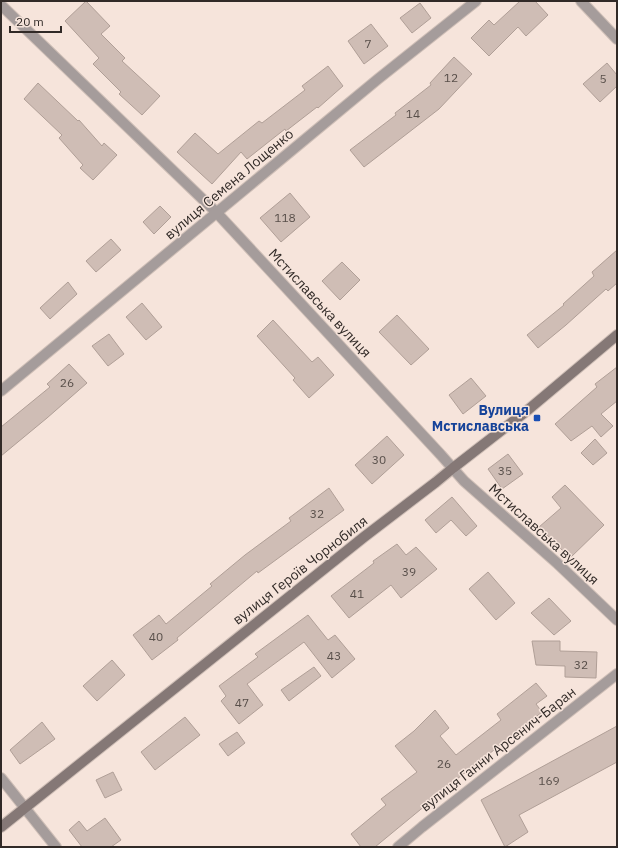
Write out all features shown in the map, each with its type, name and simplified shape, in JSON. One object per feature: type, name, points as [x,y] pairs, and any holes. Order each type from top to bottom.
[{"type":"main road","name":"вулиця Героїв Чорнобиля","points":[[1,827],[364,537],[529,409],[617,335]]},
{"type":"street","name":"вулиця Семена Лощенко","points":[[1,391],[378,78],[476,1]]},
{"type":"street","points":[[581,1],[617,39]]},
{"type":"street","name":"Мстиславська вулиця","points":[[1,5],[216,212],[442,455],[464,481],[557,563],[617,620]]},
{"type":"street","name":"вулиця Ганни Арсенич-Баран","points":[[398,847],[617,674]]},
{"type":"street","points":[[1,778],[56,847]]},
{"type":"building","points":[[86,1],[110,26],[101,34],[125,58],[122,61],[160,96],[142,115],[119,94],[121,92],[93,64],[99,58],[65,21]]},
{"type":"building","points":[[520,1],[535,1],[548,15],[526,36],[518,27],[489,56],[471,38],[489,20],[494,25]]},
{"type":"building","points":[[420,3],[431,18],[412,33],[400,18]]},
{"type":"building","points":[[371,24],[388,46],[364,64],[348,41]]},
{"type":"building","points":[[454,57],[472,74],[439,109],[364,167],[350,150],[396,115],[395,113],[431,85],[430,83]]},
{"type":"building","points":[[607,63],[617,75],[617,86],[600,102],[583,84]]},
{"type":"building","points":[[328,66],[343,86],[318,108],[317,107],[286,131],[285,129],[247,159],[241,152],[212,184],[177,152],[195,133],[218,154],[259,121],[262,123],[305,90],[302,86]]},
{"type":"building","points":[[38,83],[78,121],[79,120],[102,146],[104,143],[117,155],[93,180],[80,168],[83,165],[59,138],[62,135],[24,99]]},
{"type":"building","points":[[290,193],[310,217],[281,242],[260,218]]},
{"type":"building","points":[[160,206],[171,217],[154,234],[143,222]]},
{"type":"building","points":[[111,239],[121,250],[96,272],[86,261]]},
{"type":"building","points":[[617,250],[617,283],[608,291],[606,289],[538,348],[527,335],[564,305],[563,304],[594,276],[592,272]]},
{"type":"building","points":[[342,262],[360,280],[340,300],[322,281]]},
{"type":"building","points":[[68,282],[77,294],[50,319],[40,308]]},
{"type":"building","points":[[142,303],[162,327],[146,340],[126,317]]},
{"type":"building","points":[[397,315],[429,349],[411,365],[379,332]]},
{"type":"building","points":[[273,320],[312,362],[318,357],[334,375],[309,398],[293,380],[295,378],[257,336]]},
{"type":"building","points":[[109,334],[124,354],[108,366],[92,346]]},
{"type":"building","points":[[69,364],[87,383],[1,456],[1,427],[50,387],[47,384]]},
{"type":"building","points":[[617,367],[617,401],[601,414],[613,426],[601,437],[592,426],[571,441],[555,424],[597,387],[595,384]]},
{"type":"building","points":[[471,378],[486,396],[463,414],[449,395]]},
{"type":"building","points":[[387,436],[404,455],[372,484],[355,465]]},
{"type":"building","points":[[595,439],[607,453],[593,465],[581,453]]},
{"type":"building","points":[[508,454],[523,474],[502,489],[488,469]]},
{"type":"building","points":[[565,485],[604,525],[570,558],[539,527],[561,508],[552,497]]},
{"type":"building","points":[[329,488],[344,510],[258,573],[257,571],[177,638],[178,640],[152,660],[133,635],[159,615],[166,624],[212,586],[210,584],[245,555],[291,521],[289,518]]},
{"type":"building","points":[[452,497],[477,526],[466,536],[451,520],[436,533],[425,520]]},
{"type":"building","points":[[397,544],[406,555],[416,547],[437,569],[401,598],[391,585],[349,618],[331,596],[374,563],[373,561]]},
{"type":"building","points":[[488,572],[515,603],[496,620],[469,589]]},
{"type":"building","points":[[549,598],[571,621],[554,635],[531,613]]},
{"type":"building","points":[[308,615],[328,640],[335,635],[355,659],[332,678],[304,642],[247,684],[263,705],[239,724],[221,701],[226,696],[219,686],[258,657],[255,654]]},
{"type":"building","points":[[532,641],[560,641],[560,651],[597,652],[596,678],[565,677],[565,666],[536,665]]},
{"type":"building","points":[[112,660],[125,675],[97,701],[83,686]]},
{"type":"building","points":[[314,667],[321,676],[289,701],[281,690]]},
{"type":"building","points":[[536,683],[547,696],[536,704],[542,712],[425,804],[426,805],[375,847],[361,847],[351,834],[386,805],[381,799],[417,772],[395,746],[414,731],[435,710],[449,728],[440,736],[456,755],[501,720],[497,714]]},
{"type":"building","points":[[185,717],[200,735],[155,770],[141,752]]},
{"type":"building","points":[[42,722],[55,739],[20,764],[10,750]]},
{"type":"building","points":[[617,726],[617,762],[519,815],[528,832],[505,847],[481,800]]},
{"type":"building","points":[[237,732],[245,743],[228,756],[219,744]]},
{"type":"building","points":[[113,772],[122,790],[105,798],[96,780]]},
{"type":"building","points":[[105,818],[121,840],[111,847],[82,847],[69,830],[79,821],[87,831]]},
{"type":"place","name":"Вулиця Мстиславська","points":[[537,418]]}]
